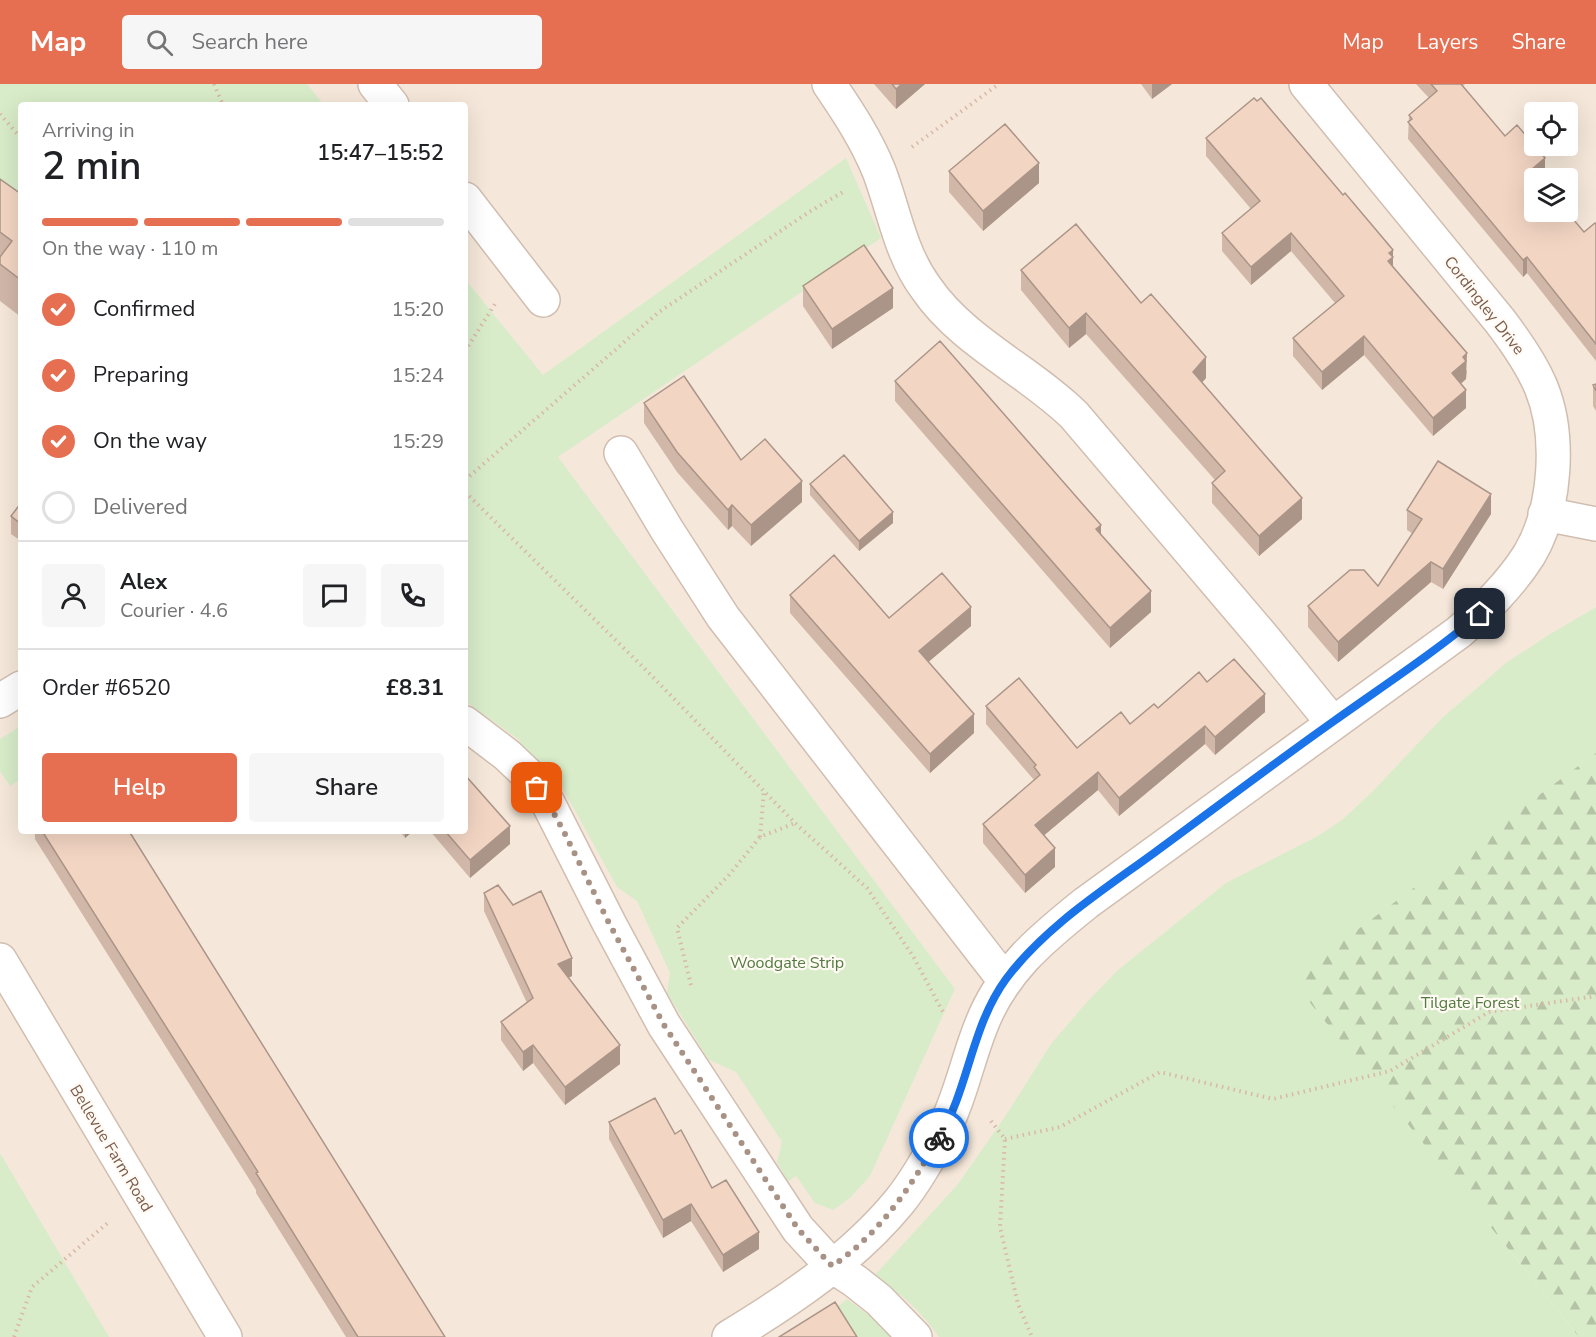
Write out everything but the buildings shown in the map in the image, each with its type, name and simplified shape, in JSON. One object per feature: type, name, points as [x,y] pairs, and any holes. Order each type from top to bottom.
[{"type":"street","points":[[375,84],[390,102]]},
{"type":"street","points":[[829,84],[866,142],[879,172],[906,256],[928,291],[964,328],[1040,385],[1074,415],[1332,722]]},
{"type":"street","name":"Cordingley Drive","points":[[729,1337],[802,1289],[832,1266],[862,1242],[899,1202],[918,1176],[943,1131],[962,1084],[982,1023],[1005,981],[1037,942],[1086,903],[1332,722],[1422,660],[1480,614],[1515,576],[1538,537],[1550,493],[1553,451],[1551,429],[1542,388],[1529,362],[1500,321],[1306,84]]},
{"type":"street","points":[[468,203],[543,300]]},
{"type":"street","points":[[621,453],[723,617],[1005,981]]},
{"type":"street","points":[[1545,514],[1596,524]]},
{"type":"street","points":[[0,701],[18,690]]},
{"type":"street","points":[[468,725],[507,755],[527,774],[547,801],[664,1025],[798,1229],[832,1266],[879,1300],[915,1337]]},
{"type":"street","name":"Bellevue Farm Road","points":[[0,960],[225,1337]]},
{"type":"path","points":[[214,84],[222,102]]},
{"type":"path","points":[[468,477],[659,312],[809,212],[879,172],[999,84]]},
{"type":"path","points":[[0,114],[18,135]]},
{"type":"path","points":[[468,346],[518,267]]},
{"type":"path","points":[[468,495],[646,670],[795,824],[867,888],[913,956],[944,1013]]},
{"type":"path","points":[[760,837],[764,791]]},
{"type":"path","points":[[664,1025],[691,988],[677,928],[729,875],[760,837],[795,824]]},
{"type":"path","points":[[1005,1139],[1060,1127],[1160,1072],[1274,1099],[1390,1071],[1489,1012],[1596,996]]},
{"type":"path","points":[[962,1084],[1005,1139],[1000,1227],[1017,1304],[1032,1337]]},
{"type":"path","points":[[14,1337],[32,1287],[105,1224],[144,1202]]},
{"type":"shaded area","points":[[0,84],[1596,84],[1596,753],[944,1337],[0,1337]]},
{"type":"green space","points":[[0,84],[307,84],[322,102],[18,102],[18,228],[0,214]]},
{"type":"green space","name":"Woodgate Strip","points":[[846,158],[881,238],[558,457],[955,989],[870,1176],[850,1198],[833,1210],[815,1203],[796,1176],[788,1182],[777,1162],[782,1142],[736,1072],[709,1060],[667,993],[670,973],[637,901],[617,887],[557,778],[543,774],[518,739],[468,703],[468,283],[543,375]]},
{"type":"green space","points":[[1596,607],[1596,753],[1292,979],[1579,1337],[939,1337],[910,1303],[874,1276],[958,1184],[1006,1115],[1051,1044],[1118,970],[1226,883],[1318,836],[1342,820],[1372,792],[1442,718],[1506,663]]},
{"type":"green space","points":[[18,728],[18,781],[10,786],[0,771],[0,739]]},
{"type":"green space","name":"Tilgate Forest","points":[[1596,753],[1596,1337],[1579,1337],[1291,979]]},
{"type":"green space","points":[[0,1153],[109,1337],[0,1337]]},
{"type":"green space","points":[[847,1299],[891,1332],[894,1337],[844,1337],[830,1313]]},
{"type":"way so far","points":[[537,788],[563,830],[609,923],[664,1025],[798,1229],[832,1266],[862,1242],[899,1202],[918,1176],[939,1138]]},
{"type":"route","points":[[939,1138],[962,1084],[982,1023],[1005,981],[1037,942],[1086,903],[1332,722],[1422,660],[1480,614]]}]
